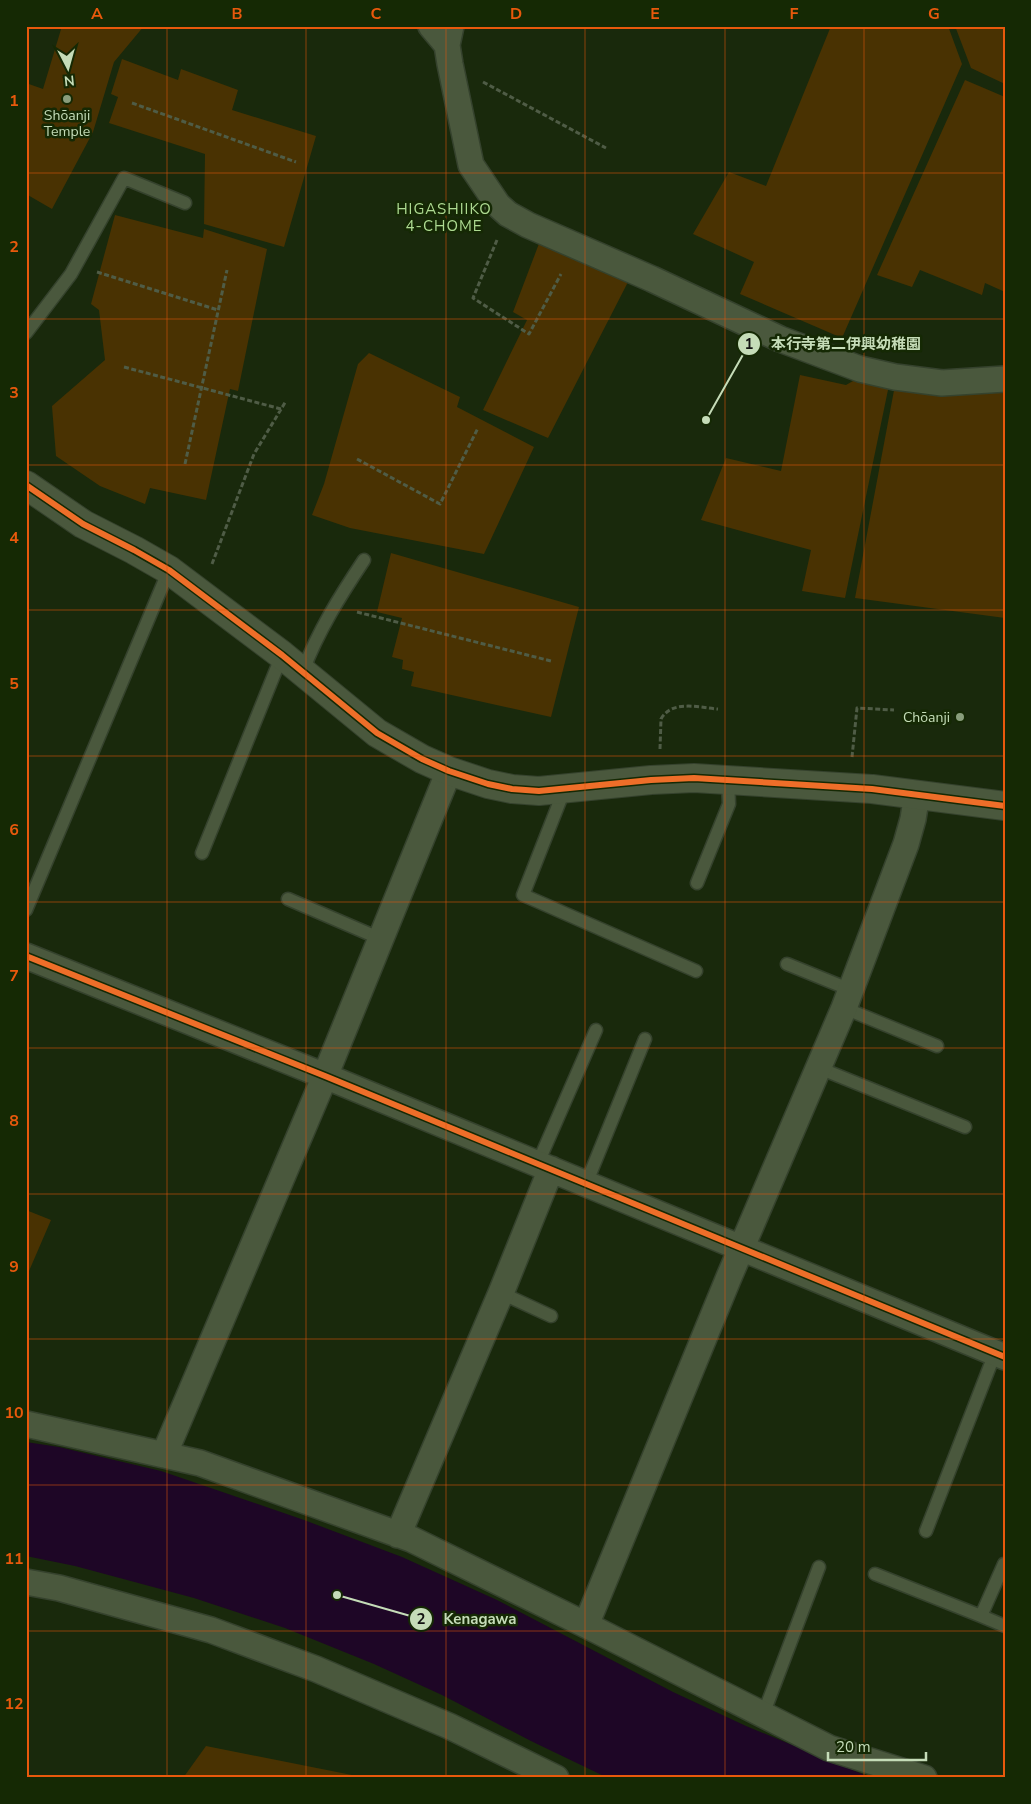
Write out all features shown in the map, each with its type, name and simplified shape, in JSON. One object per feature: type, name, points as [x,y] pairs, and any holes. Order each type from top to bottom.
[{"type":"street","points":[[430,26],[449,45],[471,165],[498,205],[508,214],[528,225],[652,279],[780,339],[860,369],[895,377],[942,383],[1005,379]]},
{"type":"street","points":[[26,485],[83,524],[169,570],[292,663],[377,733],[400,748],[449,771],[488,784],[512,789],[539,791],[651,780],[694,778],[872,789],[1005,806]]},
{"type":"street","points":[[164,1455],[325,1076],[449,771]]},
{"type":"street","points":[[586,1625],[741,1249],[848,999],[906,844],[913,819],[916,794]]},
{"type":"street","points":[[26,956],[325,1076],[1000,1355]]},
{"type":"street","points":[[398,1535],[501,1293],[544,1166]]},
{"type":"street","points":[[26,1424],[200,1463],[412,1539],[829,1748],[924,1778]]},
{"type":"street","points":[[26,1582],[60,1588],[210,1630],[316,1669],[440,1722],[556,1778]]},
{"type":"lane","points":[[26,333],[71,274],[124,178],[185,203]]},
{"type":"lane","points":[[202,853],[292,663],[312,648],[334,606],[364,560]]},
{"type":"lane","points":[[26,910],[169,570]]},
{"type":"lane","points":[[697,883],[729,804],[728,780]]},
{"type":"lane","points":[[565,788],[523,895],[696,971]]},
{"type":"lane","points":[[288,900],[381,939]]},
{"type":"lane","points":[[787,964],[937,1046]]},
{"type":"lane","points":[[544,1166],[596,1030]]},
{"type":"lane","points":[[586,1184],[645,1039]]},
{"type":"lane","points":[[819,1068],[965,1127]]},
{"type":"lane","points":[[501,1293],[551,1316]]},
{"type":"lane","points":[[926,1531],[1000,1355]]},
{"type":"lane","points":[[981,1616],[1005,1564]]},
{"type":"lane","points":[[763,1715],[819,1567]]},
{"type":"lane","points":[[875,1574],[1005,1626]]},
{"type":"path","points":[[449,45],[606,148]]},
{"type":"path","points":[[132,104],[296,162]]},
{"type":"path","points":[[508,214],[473,298],[529,334],[561,274]]},
{"type":"path","points":[[76,263],[88,269],[218,310]]},
{"type":"path","points":[[185,464],[228,270]]},
{"type":"path","points":[[124,367],[281,409]]},
{"type":"path","points":[[211,567],[254,454],[286,401]]},
{"type":"path","points":[[357,459],[440,504],[478,428]]},
{"type":"path","points":[[334,606],[551,661]]},
{"type":"path","points":[[660,753],[661,719],[663,715],[680,706],[718,709]]},
{"type":"path","points":[[851,765],[857,708],[894,710]]},
{"type":"shaded area","name":"Shōanji Temple","points":[[62,26],[144,26],[114,62],[93,132],[52,209],[26,194],[26,83],[43,89]]},
{"type":"shaded area","points":[[831,26],[948,26],[962,64],[842,338],[740,294],[754,262],[693,234],[729,172],[766,186]]},
{"type":"shaded area","points":[[955,26],[1005,26],[1005,84],[971,68]]},
{"type":"shaded area","points":[[122,59],[178,80],[181,69],[238,90],[232,110],[316,136],[284,247],[204,224],[205,154],[109,123],[118,97],[111,94]]},
{"type":"shaded area","points":[[965,80],[1005,97],[1005,292],[985,283],[982,295],[920,270],[912,287],[877,275]]},
{"type":"shaded area","points":[[115,215],[203,238],[204,229],[267,249],[238,391],[230,389],[206,500],[150,488],[145,504],[100,486],[56,456],[52,406],[105,360],[99,310],[91,304]]},
{"type":"shaded area","points":[[540,241],[628,282],[548,438],[483,410],[527,320],[513,312]]},
{"type":"shaded area","points":[[369,353],[460,397],[457,407],[534,447],[484,554],[350,528],[312,515],[324,484],[358,364]]},
{"type":"shaded area","points":[[800,375],[846,385],[860,377],[889,385],[845,598],[802,591],[811,550],[701,520],[726,458],[781,471]]},
{"type":"shaded area","points":[[895,385],[1005,388],[1005,618],[855,598]]},
{"type":"shaded area","points":[[391,553],[579,607],[551,717],[411,686],[414,672],[402,669],[403,660],[392,657],[402,618],[377,612]]},
{"type":"shaded area","points":[[26,1210],[51,1220],[26,1278]]},
{"type":"shaded area","points":[[26,1442],[59,1447],[161,1471],[304,1520],[402,1557],[497,1600],[673,1692],[746,1726],[872,1778],[608,1778],[442,1695],[374,1664],[285,1628],[194,1598],[75,1566],[26,1556]]},
{"type":"shaded area","points":[[206,1746],[367,1778],[183,1778]]},
{"type":"cycle path","points":[[26,485],[83,524],[169,570],[282,655],[377,733],[422,759],[449,771],[488,784],[512,789],[539,791],[651,780],[694,778],[872,789],[1005,806]]},
{"type":"cycle path","points":[[26,956],[325,1076],[1005,1357]]},
{"type":"place","name":"Shōanji Temple","points":[[67,99]]},
{"type":"place","name":"本行寺第二伊興幼稚園","points":[[706,420]]},
{"type":"place","name":"Chōanji","points":[[960,717]]},
{"type":"place","name":"Kenagawa","points":[[337,1595]]},
{"type":"district","name":"HIGASHIIKO 4-CHOME","points":[[444,218]]}]
